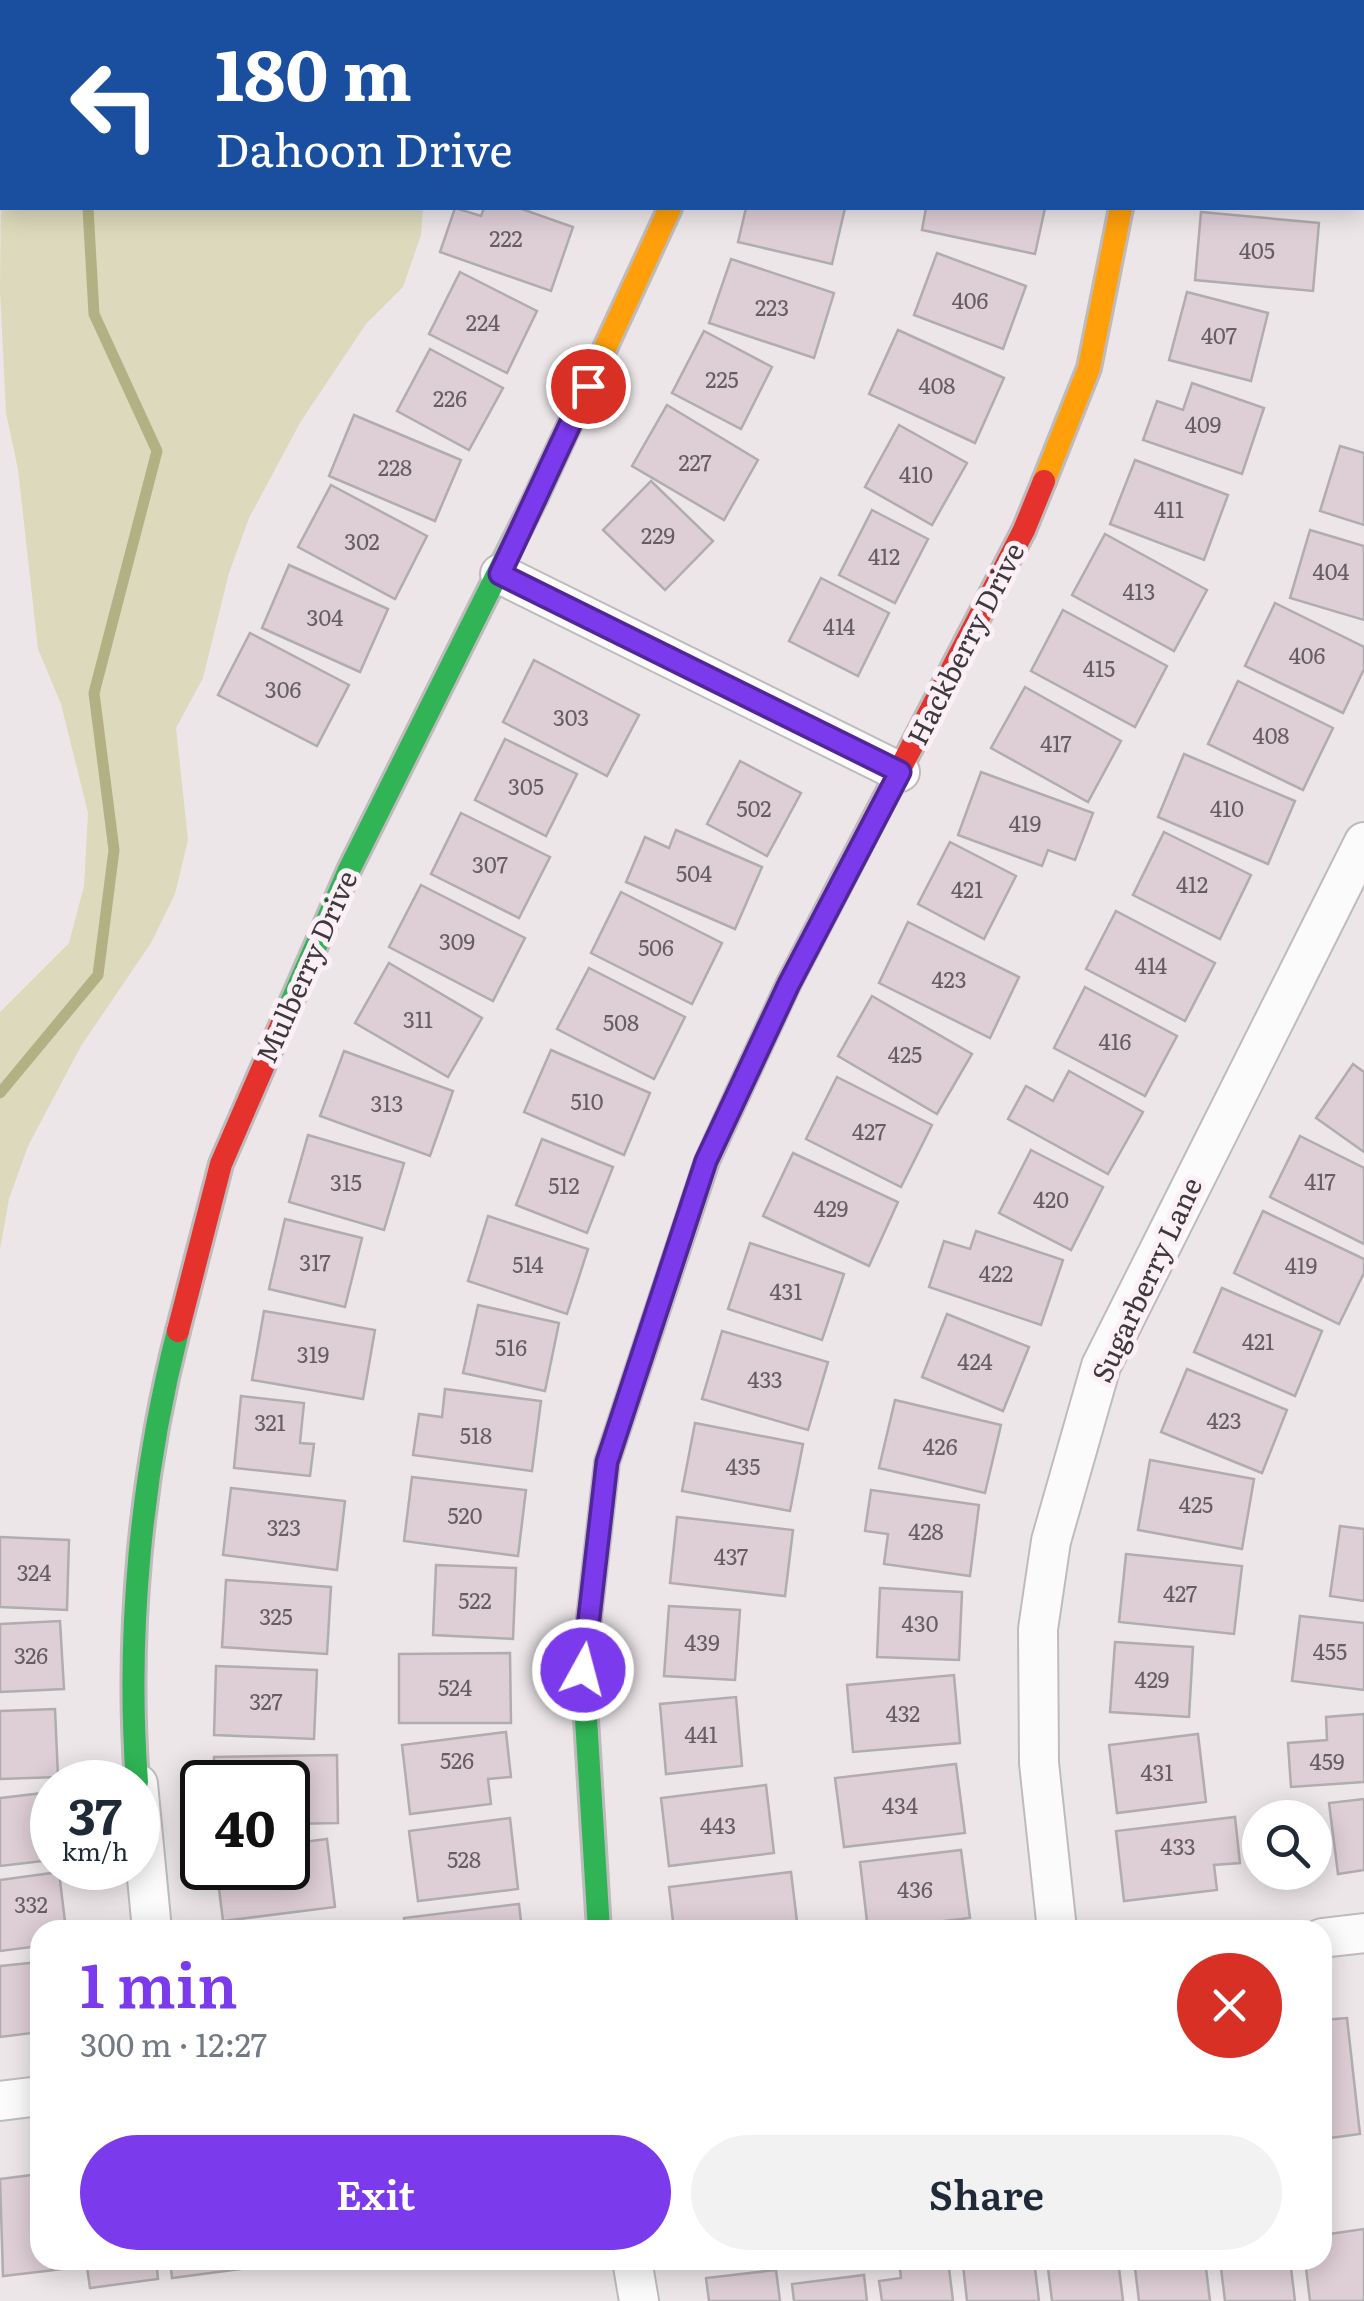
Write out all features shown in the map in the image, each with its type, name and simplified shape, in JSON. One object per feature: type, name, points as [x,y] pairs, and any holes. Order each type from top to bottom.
[{"type":"street","name":"Mulberry Drive","points":[[136,1760],[132,1703],[144,1522],[174,1350],[222,1164],[349,870],[500,574],[669,210]]},
{"type":"street","name":"Hackberry Drive","points":[[598,1920],[583,1670],[607,1462],[706,1161],[789,984],[1024,530],[1082,386],[1121,210]]},
{"type":"street","points":[[500,574],[900,772]]},
{"type":"street","name":"Sugarberry Lane","points":[[1056,1920],[1038,1763],[1038,1629],[1051,1541],[1102,1366],[1364,842]]},
{"type":"street","name":"Mulberry Drive","points":[[148,1890],[151,1920]]},
{"type":"street","points":[[1332,1937],[1364,1932]]},
{"type":"street","points":[[0,2101],[30,2097]]},
{"type":"street","points":[[634,2270],[639,2301]]},
{"type":"shaded area","points":[[1,210],[423,210],[421,235],[403,287],[366,324],[301,421],[249,518],[229,573],[203,678],[176,728],[188,840],[175,894],[151,943],[81,1046],[28,1146],[9,1199],[0,1249],[0,1012],[69,943],[84,886],[88,813],[61,704],[38,649],[18,469],[6,413]]},
{"type":"building","points":[[454,210],[481,216],[483,210],[525,210],[573,227],[551,291],[440,252]]},
{"type":"building","points":[[746,210],[845,210],[832,264],[738,242]]},
{"type":"building","points":[[926,210],[1045,210],[1035,254],[922,230]]},
{"type":"building","points":[[1201,212],[1319,223],[1313,291],[1195,280]]},
{"type":"building","points":[[937,253],[1026,286],[1003,349],[914,315]]},
{"type":"building","points":[[731,259],[834,293],[814,358],[709,323]]},
{"type":"building","points":[[460,272],[537,311],[507,373],[429,334]]},
{"type":"building","points":[[1187,292],[1268,313],[1251,381],[1169,360]]},
{"type":"building","points":[[898,330],[1004,378],[975,443],[869,394]]},
{"type":"building","points":[[704,331],[772,367],[741,429],[672,393]]},
{"type":"building","points":[[430,349],[503,388],[469,450],[397,411]]},
{"type":"building","points":[[1192,383],[1264,408],[1242,474],[1143,440],[1157,401],[1183,410]]},
{"type":"building","points":[[667,405],[758,460],[724,520],[632,466]]},
{"type":"building","points":[[354,415],[461,460],[435,521],[329,476]]},
{"type":"building","points":[[899,425],[967,463],[932,525],[865,487]]},
{"type":"building","points":[[1340,446],[1364,453],[1364,525],[1320,511]]},
{"type":"building","points":[[1135,460],[1228,495],[1204,560],[1110,524]]},
{"type":"building","points":[[651,481],[713,541],[665,590],[603,530]]},
{"type":"building","points":[[331,485],[427,536],[395,599],[298,547]]},
{"type":"building","points":[[872,510],[928,539],[895,603],[839,575]]},
{"type":"building","points":[[1310,530],[1364,546],[1364,620],[1290,598]]},
{"type":"building","points":[[1105,534],[1207,590],[1174,651],[1072,595]]},
{"type":"building","points":[[289,565],[388,609],[360,672],[262,628]]},
{"type":"building","points":[[821,578],[889,613],[858,676],[789,641]]},
{"type":"building","points":[[1275,603],[1364,647],[1364,669],[1343,713],[1245,666]]},
{"type":"building","points":[[1063,610],[1167,666],[1135,727],[1031,671]]},
{"type":"building","points":[[250,633],[349,685],[317,746],[218,695]]},
{"type":"building","points":[[534,660],[639,715],[607,776],[503,722]]},
{"type":"building","points":[[1238,681],[1333,728],[1303,790],[1208,744]]},
{"type":"building","points":[[1025,687],[1121,741],[1088,802],[991,748]]},
{"type":"building","points":[[505,739],[577,774],[546,836],[475,800]]},
{"type":"building","points":[[1184,754],[1295,801],[1268,864],[1158,817]]},
{"type":"building","points":[[740,761],[801,793],[767,856],[707,824]]},
{"type":"building","points":[[981,772],[1093,813],[1075,860],[1048,850],[1042,866],[958,835]]},
{"type":"building","points":[[461,813],[550,857],[519,918],[431,874]]},
{"type":"building","points":[[676,830],[762,867],[735,929],[626,882],[645,837],[669,848]]},
{"type":"building","points":[[1164,832],[1251,875],[1220,939],[1133,895]]},
{"type":"building","points":[[950,842],[1016,876],[984,939],[918,904]]},
{"type":"building","points":[[421,885],[525,938],[493,1001],[389,947]]},
{"type":"building","points":[[621,892],[722,943],[692,1004],[591,953]]},
{"type":"building","points":[[1116,911],[1215,963],[1185,1021],[1086,969]]},
{"type":"building","points":[[908,922],[1019,977],[990,1038],[879,983]]},
{"type":"building","points":[[389,963],[482,1018],[448,1077],[355,1023]]},
{"type":"building","points":[[589,968],[685,1017],[654,1079],[557,1029]]},
{"type":"building","points":[[1085,987],[1177,1036],[1145,1096],[1054,1048]]},
{"type":"building","points":[[872,996],[972,1054],[937,1114],[838,1056]]},
{"type":"building","points":[[551,1050],[650,1093],[624,1155],[524,1112]]},
{"type":"building","points":[[344,1051],[453,1091],[430,1156],[320,1116]]},
{"type":"building","points":[[1353,1064],[1364,1072],[1364,1152],[1316,1118]]},
{"type":"building","points":[[1069,1071],[1143,1112],[1108,1174],[1008,1119],[1026,1086],[1053,1101]]},
{"type":"building","points":[[837,1077],[932,1125],[901,1187],[806,1139]]},
{"type":"building","points":[[308,1135],[404,1163],[384,1230],[289,1202]]},
{"type":"building","points":[[1300,1136],[1364,1168],[1364,1244],[1270,1197]]},
{"type":"building","points":[[542,1139],[613,1167],[587,1233],[516,1205]]},
{"type":"building","points":[[1031,1150],[1103,1187],[1071,1250],[999,1213]]},
{"type":"building","points":[[793,1153],[898,1202],[869,1266],[763,1216]]},
{"type":"building","points":[[1263,1211],[1364,1259],[1364,1273],[1339,1324],[1234,1273]]},
{"type":"building","points":[[488,1216],[588,1249],[567,1314],[468,1281]]},
{"type":"building","points":[[285,1219],[362,1238],[345,1307],[269,1289]]},
{"type":"building","points":[[976,1231],[1063,1260],[1041,1325],[929,1287],[944,1241],[970,1249]]},
{"type":"building","points":[[750,1243],[844,1274],[822,1340],[728,1309]]},
{"type":"building","points":[[1222,1288],[1322,1331],[1295,1396],[1194,1352]]},
{"type":"building","points":[[478,1305],[559,1323],[545,1391],[463,1373]]},
{"type":"building","points":[[264,1311],[375,1330],[363,1399],[252,1380]]},
{"type":"building","points":[[947,1314],[1029,1347],[1003,1411],[922,1377]]},
{"type":"building","points":[[722,1331],[828,1362],[808,1430],[702,1399]]},
{"type":"building","points":[[1187,1369],[1287,1410],[1262,1473],[1161,1432]]},
{"type":"building","points":[[445,1389],[541,1401],[532,1471],[413,1455],[419,1414],[442,1417]]},
{"type":"building","points":[[241,1396],[304,1403],[300,1443],[314,1444],[310,1476],[234,1468]]},
{"type":"building","points":[[895,1400],[1001,1425],[985,1493],[879,1468]]},
{"type":"building","points":[[695,1423],[803,1444],[790,1511],[682,1491]]},
{"type":"building","points":[[1150,1460],[1254,1479],[1242,1549],[1138,1530]]},
{"type":"building","points":[[412,1477],[526,1490],[518,1556],[404,1541]]},
{"type":"building","points":[[231,1488],[345,1501],[337,1570],[223,1555]]},
{"type":"building","points":[[871,1490],[979,1505],[970,1576],[884,1564],[888,1534],[865,1531]]},
{"type":"building","points":[[677,1517],[793,1530],[785,1596],[670,1583]]},
{"type":"building","points":[[1340,1526],[1364,1529],[1364,1601],[1330,1596]]},
{"type":"building","points":[[0,1537],[69,1540],[67,1610],[0,1607]]},
{"type":"building","points":[[1126,1554],[1242,1566],[1234,1634],[1119,1622]]},
{"type":"building","points":[[436,1565],[516,1568],[513,1639],[433,1635]]},
{"type":"building","points":[[226,1580],[331,1587],[327,1654],[222,1647]]},
{"type":"building","points":[[880,1588],[962,1592],[959,1660],[877,1657]]},
{"type":"building","points":[[669,1606],[740,1610],[735,1680],[664,1676]]},
{"type":"building","points":[[1300,1616],[1364,1623],[1364,1690],[1292,1681]]},
{"type":"building","points":[[60,1621],[64,1689],[0,1692],[0,1624]]},
{"type":"building","points":[[1115,1642],[1193,1647],[1189,1717],[1110,1712]]},
{"type":"building","points":[[510,1653],[511,1723],[399,1723],[399,1654]]},
{"type":"building","points":[[216,1666],[317,1670],[314,1739],[214,1735]]},
{"type":"building","points":[[954,1675],[960,1743],[853,1752],[847,1685]]},
{"type":"building","points":[[736,1697],[742,1766],[666,1774],[660,1704]]},
{"type":"building","points":[[55,1709],[57,1760],[30,1760],[30,1778],[0,1779],[0,1711]]},
{"type":"building","points":[[1364,1714],[1364,1782],[1291,1787],[1288,1743],[1327,1740],[1326,1717]]},
{"type":"building","points":[[506,1732],[511,1777],[488,1779],[491,1804],[410,1814],[402,1745]]},
{"type":"building","points":[[1198,1734],[1206,1802],[1117,1813],[1109,1745]]},
{"type":"building","points":[[337,1755],[338,1823],[310,1824],[310,1760],[214,1757]]},
{"type":"building","points":[[956,1764],[965,1833],[844,1847],[835,1778]]},
{"type":"building","points":[[766,1785],[774,1853],[669,1866],[661,1798]]},
{"type":"building","points":[[30,1795],[30,1863],[0,1866],[0,1798]]},
{"type":"building","points":[[1364,1799],[1364,1870],[1338,1874],[1332,1803]]},
{"type":"building","points":[[1235,1817],[1240,1863],[1214,1865],[1217,1890],[1124,1901],[1116,1831]]},
{"type":"building","points":[[510,1818],[518,1889],[418,1901],[409,1831]]},
{"type":"building","points":[[327,1839],[335,1907],[223,1920],[219,1890],[310,1890],[310,1841]]},
{"type":"building","points":[[961,1850],[970,1918],[867,1920],[860,1862]]},
{"type":"building","points":[[791,1872],[797,1920],[673,1920],[669,1887]]},
{"type":"building","points":[[30,1876],[30,1890],[61,1890],[65,1920],[30,1920],[30,1947],[0,1951],[0,1880]]},
{"type":"building","points":[[519,1904],[521,1920],[404,1920]]},
{"type":"building","points":[[30,1963],[30,2033],[0,2037],[0,1966]]},
{"type":"building","points":[[1347,2018],[1360,2134],[1332,2138],[1332,2019]]},
{"type":"building","points":[[30,2175],[30,2270],[55,2270],[3,2276],[0,2179]]},
{"type":"building","points":[[1364,2229],[1364,2301],[1310,2301],[1306,2270],[1332,2270],[1332,2234]]},
{"type":"building","points":[[87,2270],[157,2270],[158,2279],[90,2288]]},
{"type":"building","points":[[171,2270],[233,2270],[172,2278]]},
{"type":"building","points":[[776,2270],[780,2301],[709,2301],[706,2278]]},
{"type":"building","points":[[900,2270],[949,2270],[953,2301],[882,2301],[879,2281],[901,2278]]},
{"type":"building","points":[[964,2270],[1035,2270],[1039,2301],[967,2301]]},
{"type":"building","points":[[1048,2270],[1119,2270],[1123,2301],[1052,2301]]},
{"type":"building","points":[[1135,2270],[1206,2270],[1210,2301],[1139,2301]]},
{"type":"building","points":[[1221,2270],[1291,2270],[1295,2301],[1225,2301]]},
{"type":"building","points":[[864,2275],[867,2301],[794,2301],[792,2284]]},
{"type":"waterway","points":[[0,1093],[98,975],[114,850],[94,693],[157,451],[94,314],[88,210]]},
{"type":"traffic: fast","points":[[283,1021],[349,870],[536,497]]},
{"type":"traffic: fast","points":[[598,1920],[583,1670],[607,1462],[707,1161],[738,1093]]},
{"type":"traffic: fast","points":[[136,1760],[135,1612],[140,1555],[154,1441],[178,1331]]},
{"type":"traffic: slow","points":[[536,497],[669,210]]},
{"type":"traffic: slow","points":[[1044,481],[1089,368],[1121,210]]},
{"type":"traffic: jam","points":[[738,1093],[789,983],[1024,530],[1044,481]]},
{"type":"traffic: jam","points":[[178,1331],[221,1164],[283,1021]]},
{"type":"route","points":[[583,1670],[607,1462],[706,1161],[789,984],[900,772],[500,574],[588,386]]}]
